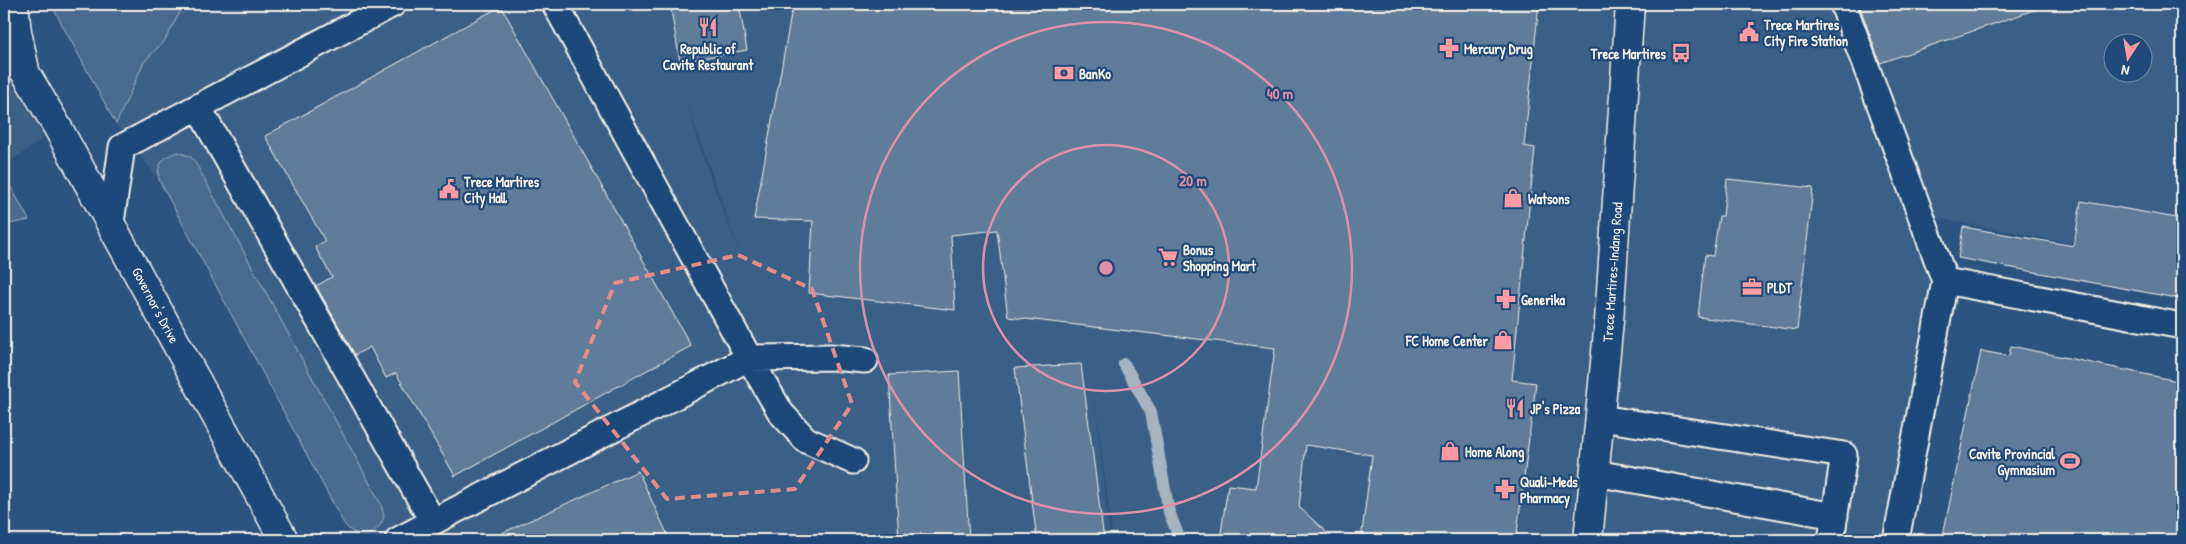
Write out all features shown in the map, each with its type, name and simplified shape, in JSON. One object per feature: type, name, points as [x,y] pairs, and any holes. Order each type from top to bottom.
[{"type":"main road","name":"Governor's Drive","points":[[14,4],[17,32],[25,72]]},
{"type":"main road","name":"Trece Martires-Indang Road","points":[[1588,540],[1600,418],[1630,4]]},
{"type":"main road","name":"Governor's Drive","points":[[4,47],[25,72],[111,222],[284,540]]},
{"type":"lane","points":[[111,222],[122,147],[393,4]]},
{"type":"lane","points":[[555,4],[781,413],[806,440],[853,461]]},
{"type":"lane","points":[[1843,4],[1945,281],[1896,540]]},
{"type":"lane","points":[[198,107],[433,522]]},
{"type":"lane","points":[[1945,281],[2182,326]]},
{"type":"lane","points":[[398,540],[749,358],[831,357],[865,360]]},
{"type":"lane","points":[[1600,418],[1844,455],[1831,540]]},
{"type":"lane","points":[[1595,473],[1835,516]]},
{"type":"highlighted area","points":[[738,255],[812,289],[852,404],[795,489],[667,499],[575,382],[615,283]]},
{"type":"shaded area","points":[[51,4],[1843,4],[1945,281],[1887,540],[1113,540],[1093,384],[1110,540],[355,540],[159,180],[116,124]],"holes":[[[684,94],[742,260],[709,175]]]},
{"type":"shaded area","points":[[51,4],[181,4],[180,12],[165,40],[144,62],[116,124]]},
{"type":"shaded area","points":[[2053,4],[2182,4],[2182,219],[2081,201],[2074,244],[1937,218],[1879,63]]},
{"type":"shaded area","points":[[4,38],[58,128],[4,166]]},
{"type":"shaded area","points":[[178,152],[191,157],[195,162],[381,504],[384,517],[381,524],[371,533],[359,534],[353,532],[343,522],[159,180],[158,175],[162,162],[168,156]]},
{"type":"shaded area","points":[[4,174],[29,220],[4,225]]},
{"type":"building","name":"Republic of Cavite Restaurant","points":[[670,4],[739,4],[747,50],[680,62]]},
{"type":"building","points":[[793,4],[1539,4],[1524,146],[1535,148],[1512,380],[1536,383],[1516,540],[1361,540],[1372,455],[1306,445],[1299,507],[1335,540],[1220,540],[1228,485],[1256,488],[1275,348],[1008,317],[997,230],[951,235],[955,310],[809,293],[813,221],[754,219]]},
{"type":"building","points":[[1859,4],[2036,4],[2037,9],[1880,63]]},
{"type":"building","name":"Trece Martires City Hall","points":[[501,6],[691,346],[455,476],[396,373],[386,378],[370,347],[355,355],[316,286],[332,277],[315,247],[325,241],[265,136]]},
{"type":"building","name":"PLDT","points":[[1727,179],[1813,188],[1797,330],[1698,317],[1705,255],[1713,256],[1719,216],[1723,216]]},
{"type":"building","points":[[2081,201],[2182,219],[2182,299],[1958,258],[1963,227],[2074,246]]},
{"type":"building","name":"Cavite Provincial Gymnasium","points":[[2011,346],[2182,382],[2182,540],[1942,540],[1981,351],[2009,356]]},
{"type":"building","points":[[1081,364],[1104,540],[1037,540],[1015,368]]},
{"type":"building","points":[[959,371],[969,540],[899,540],[889,375]]},
{"type":"building","points":[[638,471],[670,540],[487,540]]},
{"type":"waterway","points":[[1124,364],[1151,412],[1169,512],[1180,540]]},
{"type":"place","name":"Republic of Cavite Restaurant","points":[[708,27]]},
{"type":"place","name":"Trece Martires City Fire Station","points":[[1749,32]]},
{"type":"place","name":"Mercury Drug","points":[[1449,48]]},
{"type":"place","name":"Trece Martires","points":[[1681,53]]},
{"type":"place","name":"BanKo","points":[[1064,73]]},
{"type":"place","name":"Trece Martires City Hall","points":[[449,189]]},
{"type":"place","name":"Watsons","points":[[1513,198]]},
{"type":"place","name":"Bonus Shopping Mart","points":[[1168,257]]},
{"type":"place","name":"PLDT","points":[[1752,287]]},
{"type":"place","name":"Generika","points":[[1506,299]]},
{"type":"place","name":"FC Home Center","points":[[1503,340]]},
{"type":"place","name":"JP's Pizza","points":[[1515,408]]},
{"type":"place","name":"Home Along","points":[[1450,451]]},
{"type":"place","name":"Cavite Provincial Gymnasium","points":[[2070,461]]},
{"type":"place","name":"Quali-Meds Pharmacy","points":[[1505,489]]}]
